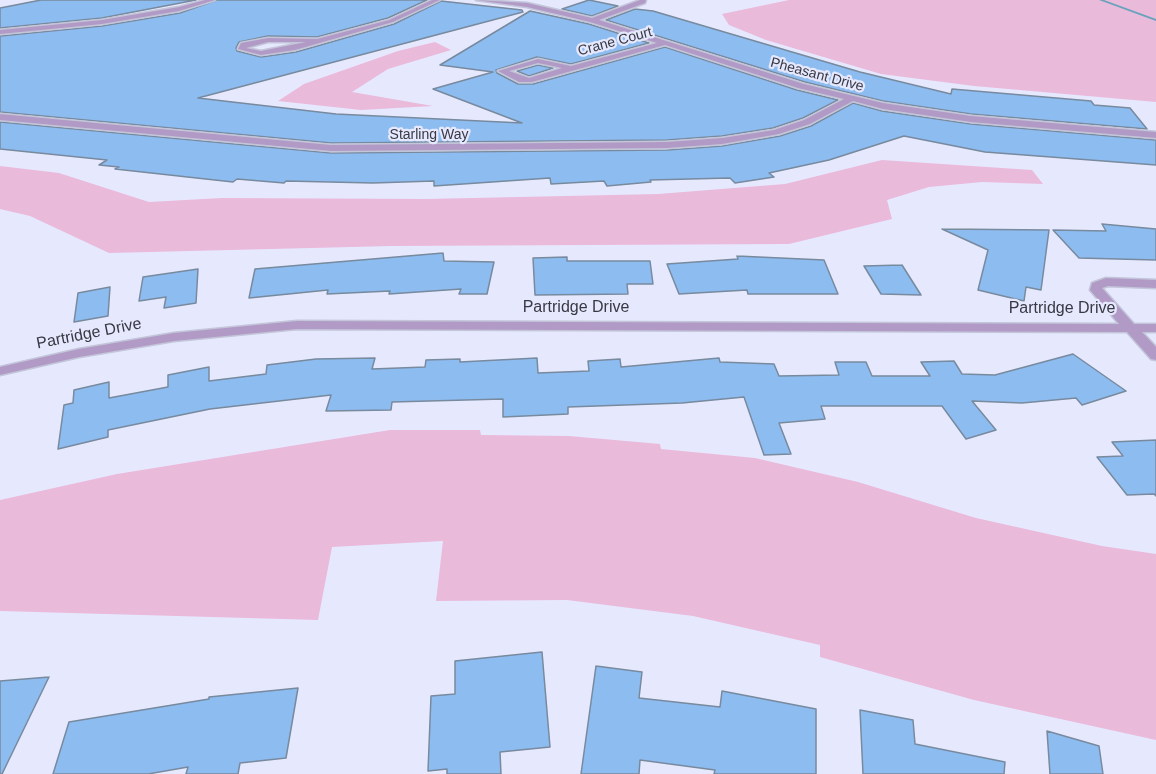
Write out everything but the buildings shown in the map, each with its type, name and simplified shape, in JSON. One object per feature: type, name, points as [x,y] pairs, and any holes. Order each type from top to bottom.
[{"type":"street","points":[[0,32],[102,22],[179,9],[212,0]]},
{"type":"street","points":[[314,40],[268,40],[244,45],[242,49],[261,53],[292,48],[314,40],[391,21],[437,0]]},
{"type":"street","name":"Pheasant Drive","points":[[479,0],[527,5],[592,20],[801,86],[850,99],[971,119],[1156,135]]},
{"type":"street","points":[[592,20],[643,2],[643,0]]},
{"type":"street","name":"Crane Court","points":[[571,68],[538,61],[502,71],[522,80],[529,80],[665,43]]},
{"type":"street","name":"Starling Way","points":[[0,117],[332,148],[667,145],[722,141],[776,132],[807,122],[850,99]]},
{"type":"street","points":[[1156,284],[1106,282],[1096,286],[1096,290],[1156,356]]},
{"type":"street","name":"Partridge Drive","points":[[0,371],[80,353],[174,337],[297,325],[1156,328]]},
{"type":"shaded area","points":[[789,0],[1156,0],[1156,102],[974,86],[881,74],[766,40],[729,25],[722,14]]},
{"type":"shaded area","points":[[435,42],[451,50],[388,69],[352,92],[433,106],[361,110],[278,101],[304,84],[398,51]]},
{"type":"shaded area","points":[[882,160],[1032,170],[1043,184],[982,182],[929,187],[887,200],[892,219],[789,244],[392,246],[109,253],[30,216],[0,209],[0,166],[59,173],[149,202],[222,198],[426,199],[658,194],[785,184]]},
{"type":"shaded area","points":[[390,430],[480,430],[481,435],[569,436],[660,444],[661,449],[755,458],[858,482],[976,518],[1102,546],[1156,554],[1156,740],[974,700],[820,657],[820,645],[693,616],[567,600],[436,601],[443,541],[332,547],[318,620],[0,611],[0,500],[117,474]]},
{"type":"waterway","points":[[1101,0],[1156,20]]}]
